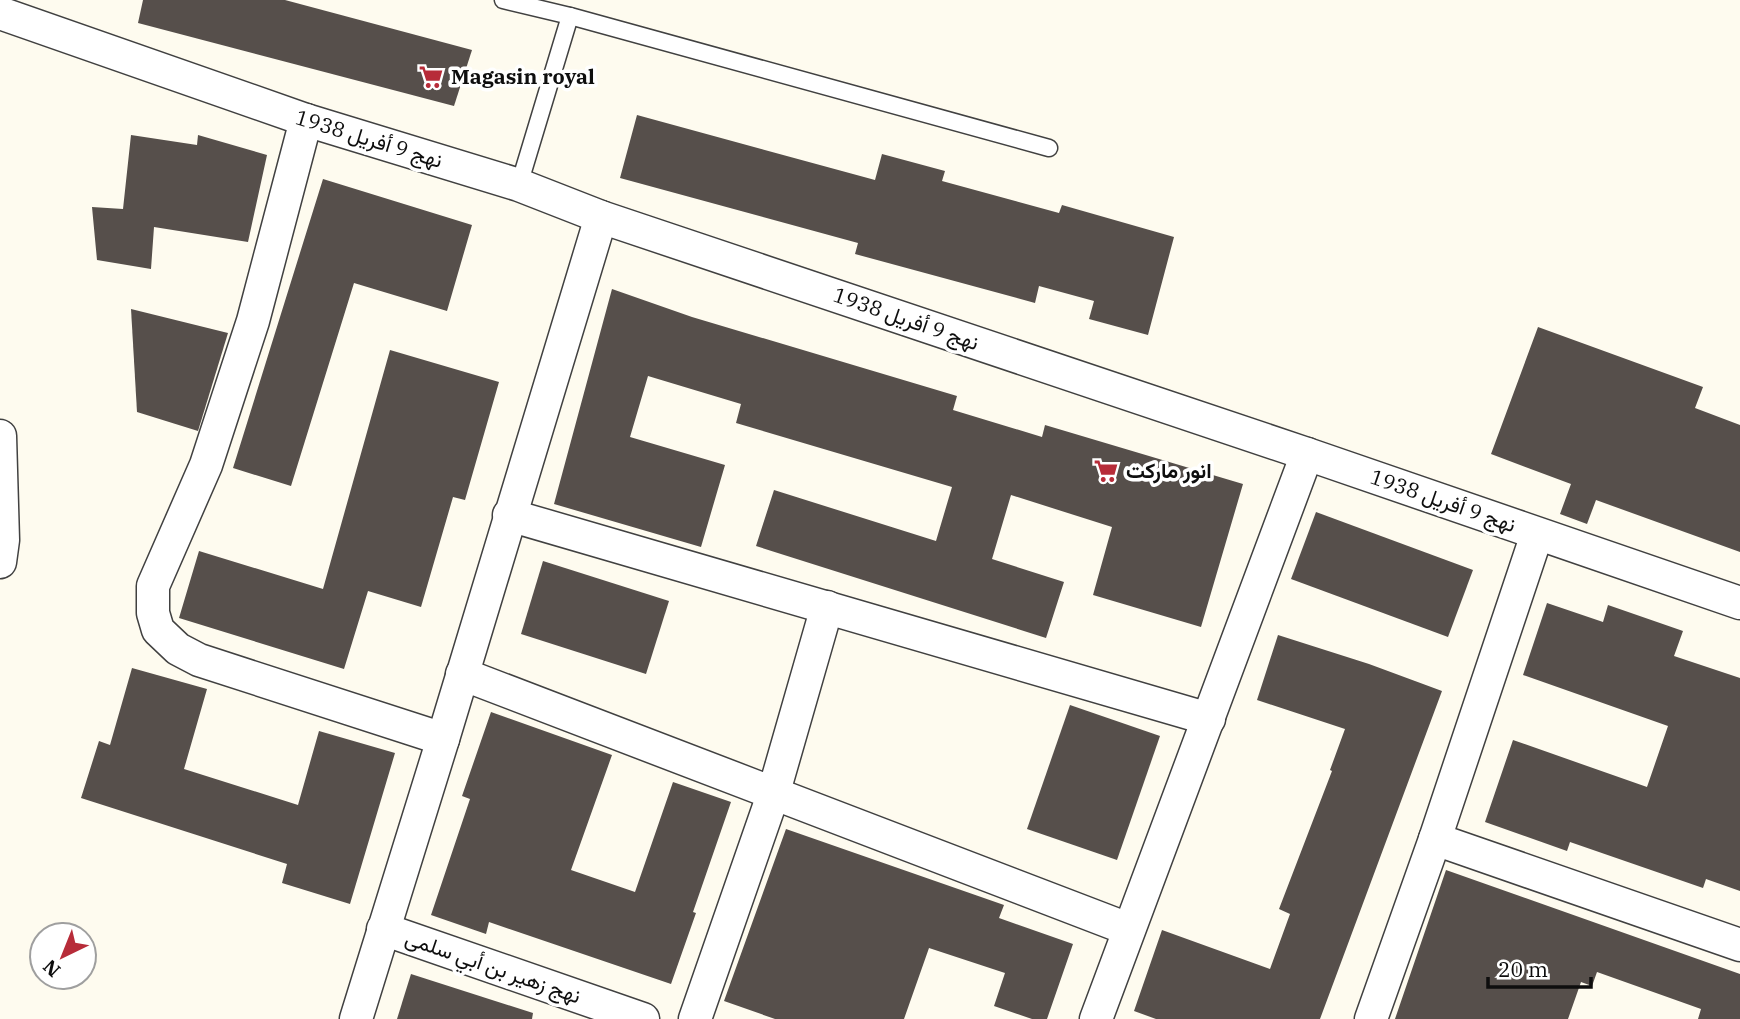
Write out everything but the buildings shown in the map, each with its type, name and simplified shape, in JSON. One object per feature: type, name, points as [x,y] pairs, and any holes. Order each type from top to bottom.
[{"type":"street","name":"نهج 9 أفريل 1938","points":[[6,15],[306,120],[519,185],[601,217],[1307,454],[1740,603]]},
{"type":"street","points":[[306,120],[253,321],[206,465],[153,586],[153,613],[164,639],[199,660],[443,739]]},
{"type":"street","points":[[356,1019],[601,217]]},
{"type":"street","points":[[0,436],[3,540],[0,562]]},
{"type":"street","points":[[1096,1019],[1307,454]]},
{"type":"street","points":[[509,515],[1209,719]]},
{"type":"street","points":[[1371,1019],[1435,839],[1537,534]]},
{"type":"street","points":[[695,1019],[773,795],[827,607]]},
{"type":"street","points":[[463,674],[1128,929]]},
{"type":"street","points":[[1435,839],[1740,945]]},
{"type":"street","name":"نهج زهير بن أبي سلمى","points":[[383,929],[643,1019]]},
{"type":"lane","points":[[503,0],[1049,148]]},
{"type":"lane","points":[[519,185],[570,16]]},
{"type":"place","name":"Magasin royal","points":[[431,77]]},
{"type":"place","name":"انور ماركت","points":[[1106,471]]}]
